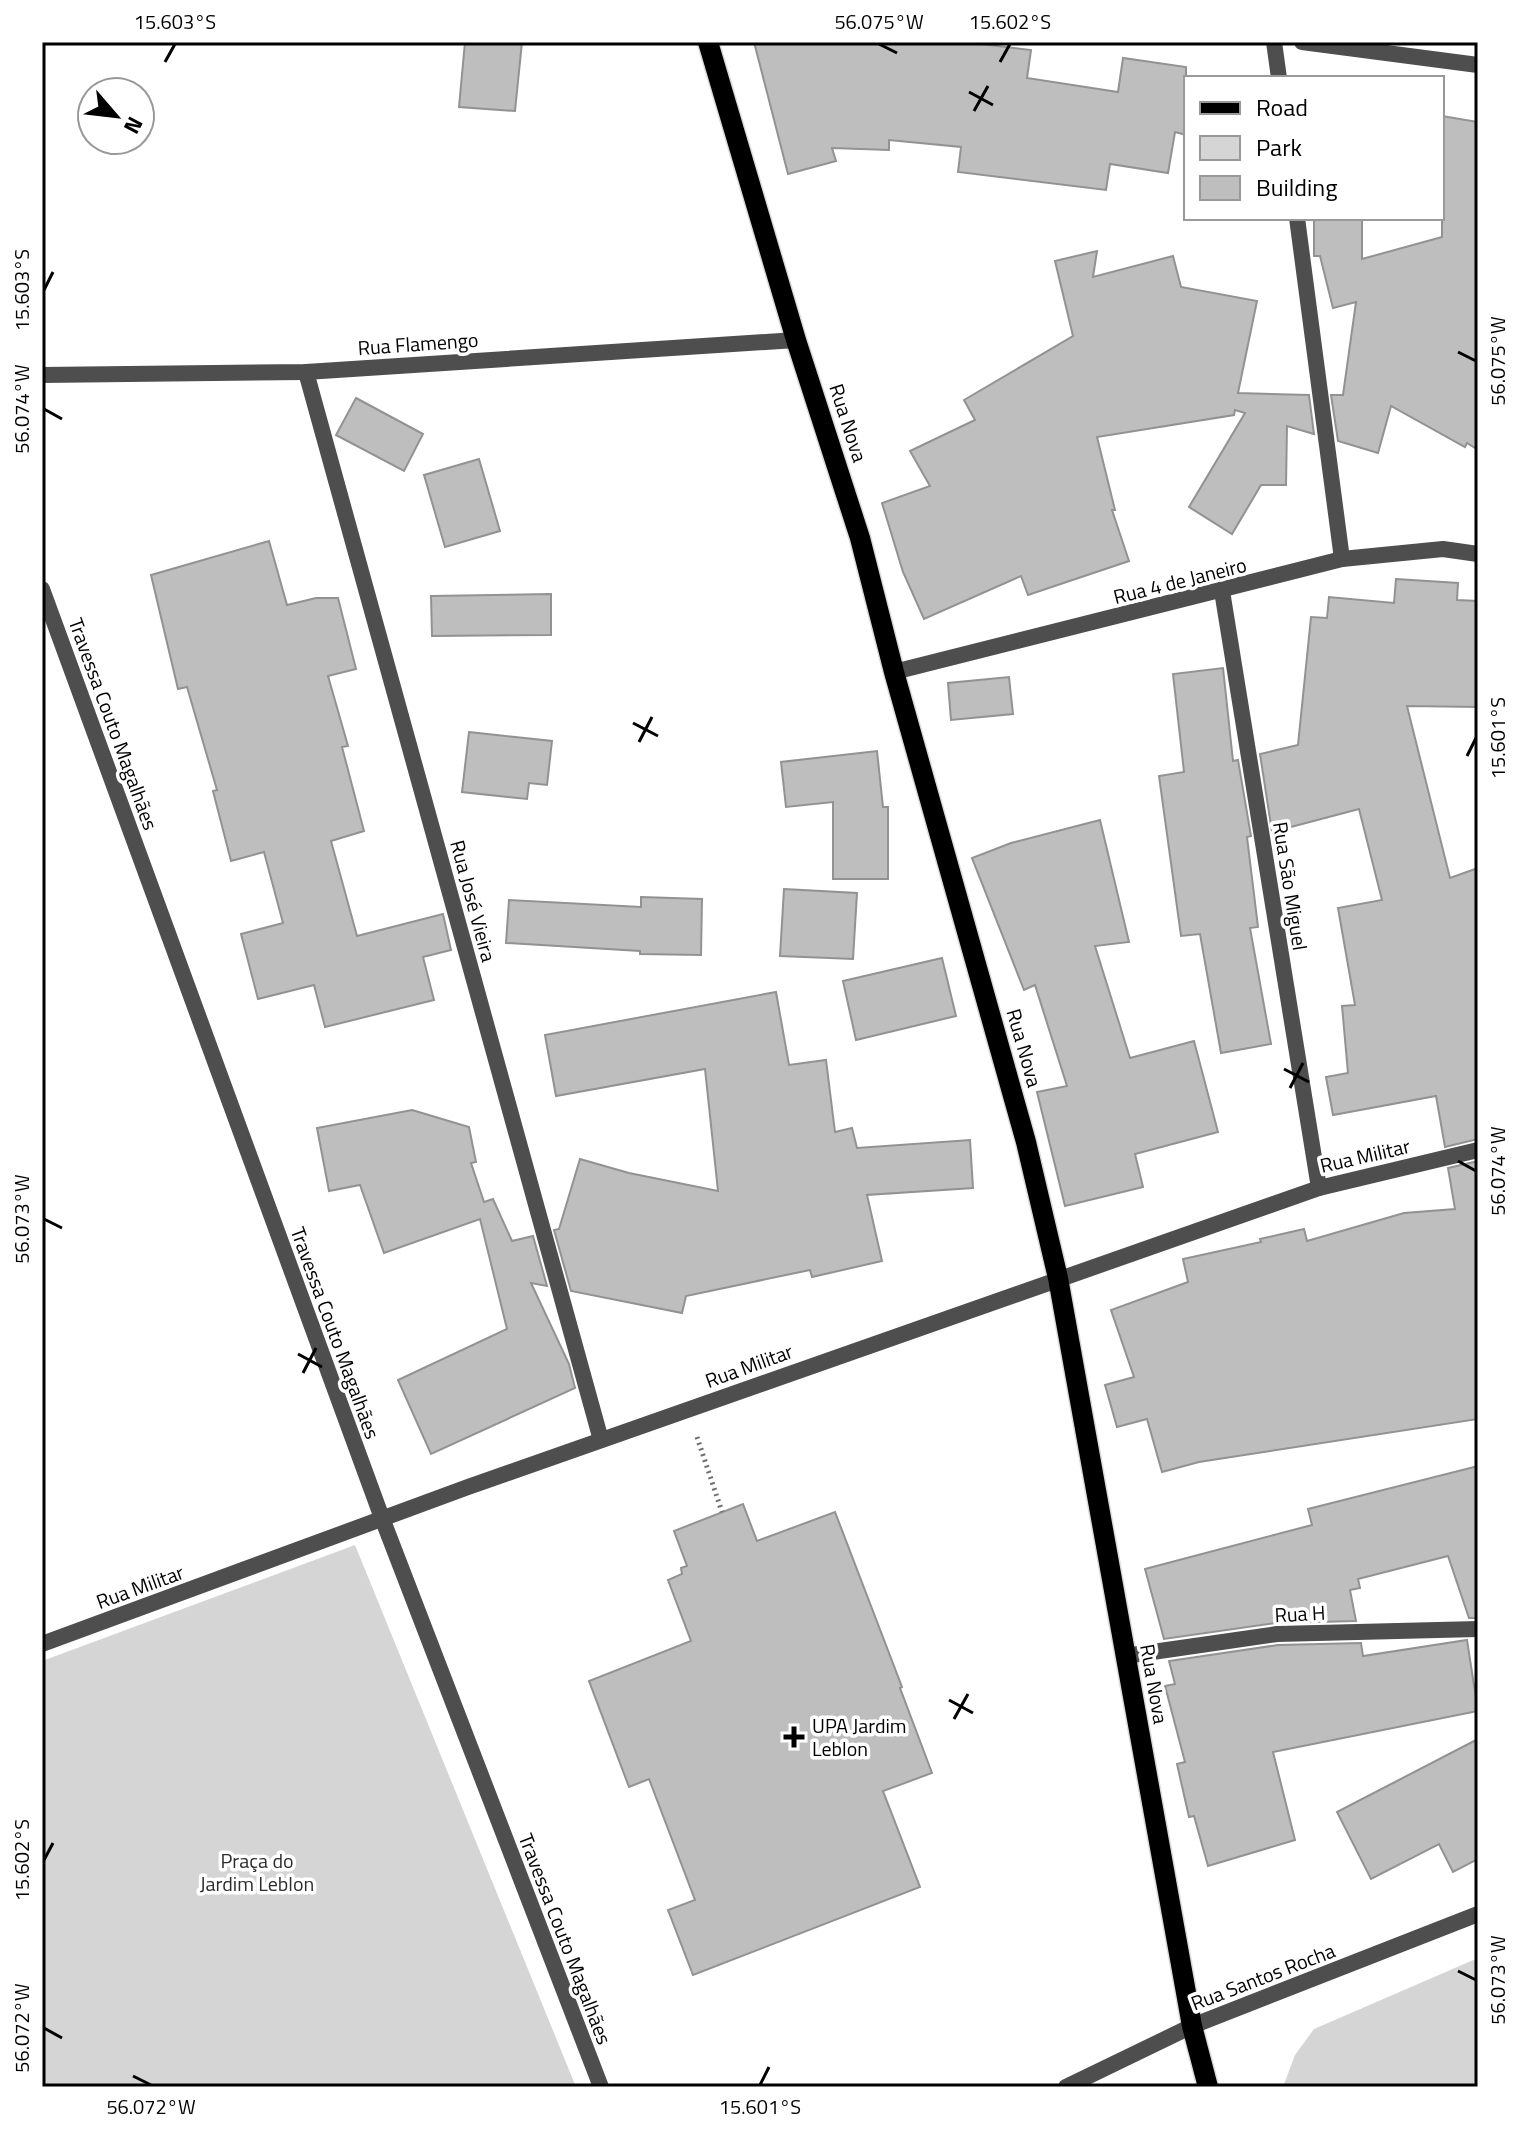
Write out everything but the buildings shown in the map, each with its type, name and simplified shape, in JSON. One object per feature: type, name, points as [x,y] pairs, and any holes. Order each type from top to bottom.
[{"type":"main road","name":"Rua Nova","points":[[708,42],[796,340],[860,538],[894,672],[1026,1142],[1058,1278],[1192,2026],[1208,2087]]},
{"type":"street","points":[[1274,42],[1279,76]]},
{"type":"street","points":[[1302,42],[1478,65]]},
{"type":"street","points":[[1297,220],[1342,559]]},
{"type":"street","name":"Rua Flamengo","points":[[42,375],[306,372],[796,340]]},
{"type":"street","name":"Rua José Vieira","points":[[306,372],[601,1440]]},
{"type":"street","name":"Rua 4 de Janeiro","points":[[894,672],[1342,559],[1443,549],[1478,554]]},
{"type":"street","name":"Travessa Couto Magalhães","points":[[42,589],[382,1518],[601,2087]]},
{"type":"street","name":"Rua São Miguel","points":[[1222,591],[1319,1188]]},
{"type":"street","name":"Rua Militar","points":[[42,1644],[382,1518],[1319,1188],[1478,1150]]},
{"type":"street","name":"Rua H","points":[[1125,1656],[1277,1634],[1478,1629]]},
{"type":"street","name":"Rua Santos Rocha","points":[[1066,2087],[1192,2026],[1478,1914]]},
{"type":"path","points":[[688,1409],[722,1512]]},
{"type":"green space","name":"Praça do Jardim Leblon","points":[[355,1545],[576,2087],[42,2087],[42,1661]]},
{"type":"green space","points":[[1478,1958],[1478,2087],[1283,2087],[1295,2055],[1314,2029]]},
{"type":"place","name":"UPA Jardim Leblon","points":[[794,1737]]}]
